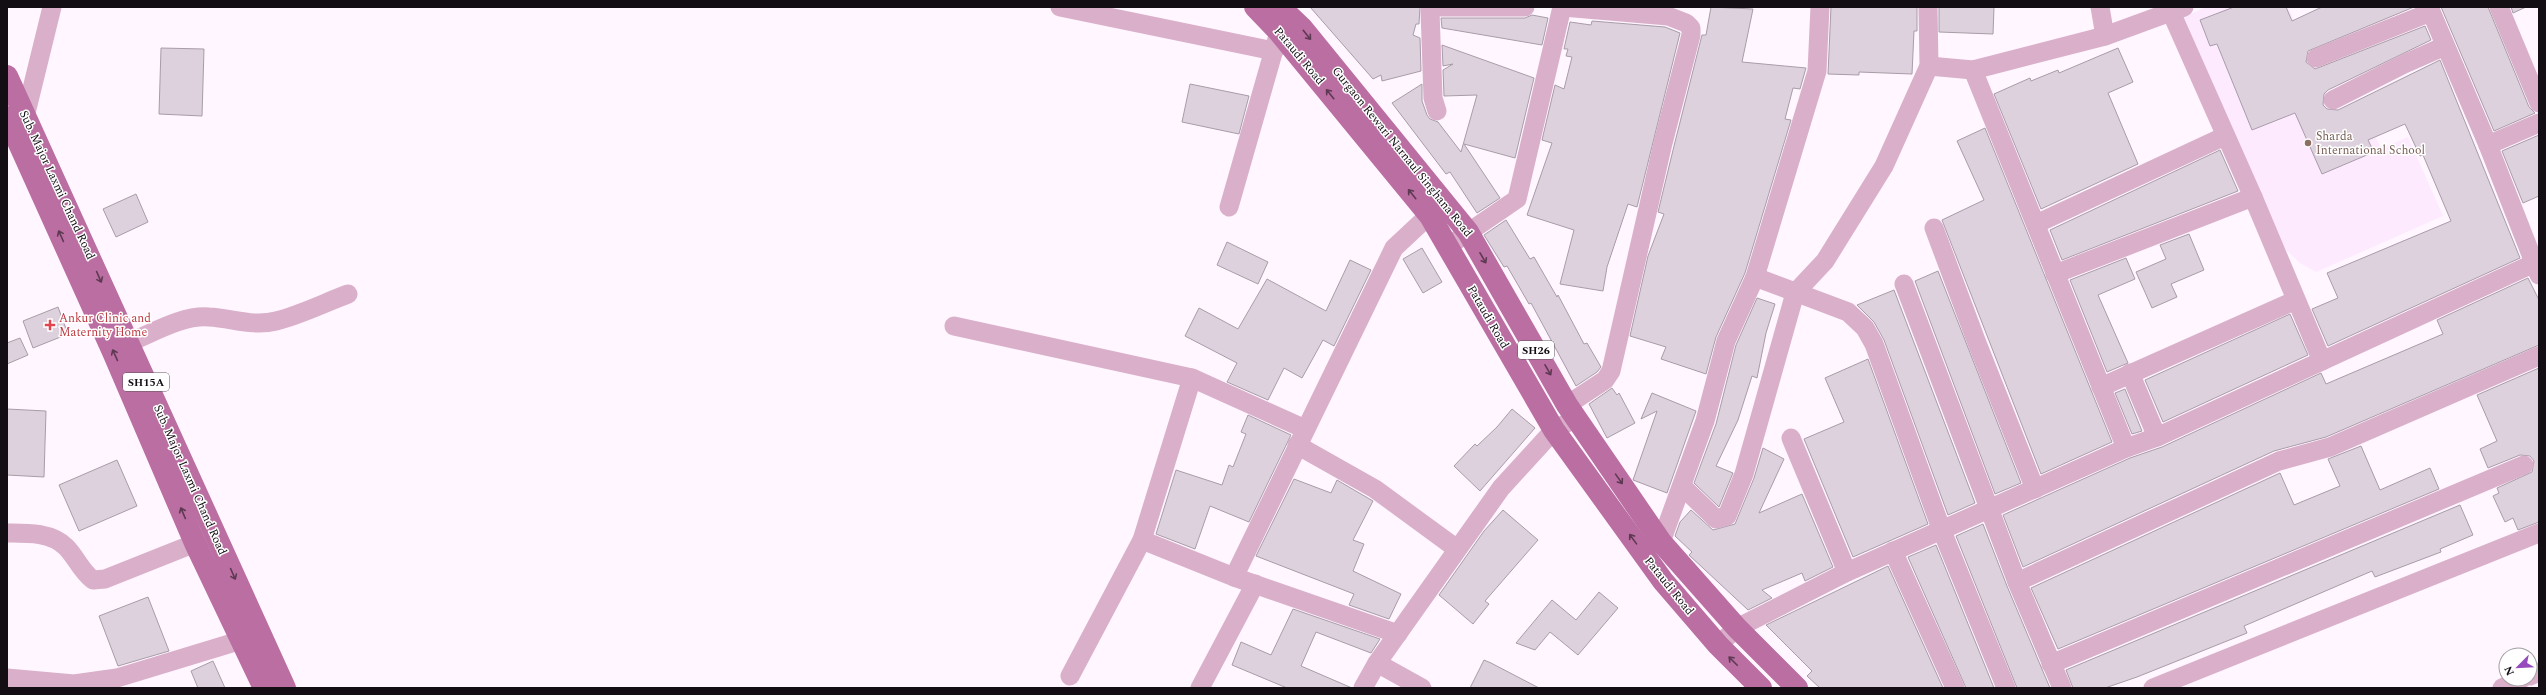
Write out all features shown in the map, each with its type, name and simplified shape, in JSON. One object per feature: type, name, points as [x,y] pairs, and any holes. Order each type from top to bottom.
[{"type":"main road","name":"Pataudi Road","points":[[1255,7],[1280,26]]},
{"type":"main road","name":"Gurgaon Rewari Narnaul Singhana Road","points":[[1280,26],[1302,28],[1437,209],[1468,232],[1572,411],[1661,542],[1737,628],[1797,688]]},
{"type":"main road","name":"Sub. Major Laxmi Chand Road","points":[[7,76],[16,117],[128,343],[285,688]]},
{"type":"main road","name":"Sub. Major Laxmi Chand Road","points":[[16,117],[12,142],[113,352],[195,543],[264,688]]},
{"type":"main road","name":"Pataudi Road","points":[[1437,209],[1447,247],[1554,430],[1663,580],[1718,645],[1761,688]]},
{"type":"street","points":[[16,117],[52,7]]},
{"type":"street","points":[[1060,7],[1280,26],[1229,207]]},
{"type":"street","points":[[1437,112],[1433,98],[1429,8],[1525,7]]},
{"type":"street","points":[[1363,688],[1377,663],[1501,488],[1572,411],[1605,380],[1611,371],[1662,144],[1691,35],[1690,28],[1686,23],[1668,16],[1563,7],[1520,193],[1514,203],[1447,247]]},
{"type":"street","points":[[1661,542],[1706,421],[1726,341],[1755,277],[1817,71],[1820,7]]},
{"type":"street","points":[[1682,486],[1716,519],[1727,516],[1744,474],[1795,293],[1825,261],[1884,166],[1929,66],[1928,7]]},
{"type":"street","points":[[2100,7],[2105,36]]},
{"type":"street","points":[[2499,7],[2539,103]]},
{"type":"street","points":[[1718,645],[1737,628],[1847,572],[1892,551],[1942,532],[2126,448],[2157,437],[2322,361],[2538,266],[2430,9],[2316,58]]},
{"type":"street","points":[[1929,66],[1973,70],[2105,36],[2178,10],[2225,136],[2253,197],[2322,361]]},
{"type":"street","points":[[2333,100],[2404,64],[2445,46]]},
{"type":"street","points":[[1973,70],[2126,448]]},
{"type":"street","points":[[2488,145],[2539,122]]},
{"type":"street","points":[[2036,224],[2225,136]]},
{"type":"street","points":[[2055,274],[2253,197]]},
{"type":"street","points":[[1234,577],[1394,248],[1437,209]]},
{"type":"street","points":[[1934,228],[1977,343],[2035,489]]},
{"type":"street","points":[[1755,277],[1848,312],[1865,328],[1874,344],[1942,532],[2006,688]]},
{"type":"street","points":[[1904,284],[1991,510],[2017,582],[2062,688]]},
{"type":"street","points":[[128,343],[184,320],[198,317],[209,317],[246,323],[276,321],[348,294]]},
{"type":"street","points":[[2101,387],[2296,300]]},
{"type":"street","points":[[954,326],[1192,378],[1301,438],[1375,488],[1457,549]]},
{"type":"street","points":[[2017,582],[2279,461],[2330,447],[2539,356]]},
{"type":"street","points":[[2130,373],[2157,437]]},
{"type":"street","points":[[1070,676],[1142,540],[1192,378]]},
{"type":"street","points":[[1791,438],[1847,572]]},
{"type":"street","points":[[2051,664],[2524,465]]},
{"type":"street","points":[[7,533],[37,534],[65,546],[87,576],[93,580],[105,578],[215,535]]},
{"type":"street","points":[[2153,688],[2539,533]]},
{"type":"street","points":[[1142,540],[1234,577],[1398,634]]},
{"type":"street","points":[[1892,551],[1955,688]]},
{"type":"street","points":[[1200,688],[1255,584]]},
{"type":"street","points":[[7,678],[74,684],[117,678],[242,640]]},
{"type":"street","points":[[1377,663],[1422,688]]},
{"type":"shaded area","name":"Sharda International School","points":[[2206,7],[2288,7],[2335,112],[2360,102],[2381,149],[2408,137],[2443,216],[2316,272],[2300,263],[2282,246],[2184,17]]},
{"type":"building","points":[[1310,7],[1420,7],[1419,24],[1416,24],[1413,35],[1420,38],[1421,71],[1382,81],[1381,75],[1373,79]]},
{"type":"building","points":[[1711,7],[1753,9],[1742,62],[1806,68],[1800,89],[1793,88],[1785,119],[1791,120],[1745,273],[1716,337],[1706,374],[1661,359],[1666,347],[1630,336],[1648,256],[1664,214],[1658,212],[1702,35],[1706,35]]},
{"type":"building","points":[[1831,7],[1917,7],[1917,31],[1914,31],[1912,74],[1859,72],[1859,75],[1828,74]]},
{"type":"building","points":[[1939,7],[1994,7],[1993,34],[1939,32]]},
{"type":"building","points":[[2234,7],[2286,7],[2292,21],[2322,7],[2414,7],[2308,51],[2306,62],[2315,69],[2425,26],[2431,40],[2328,90],[2324,94],[2323,105],[2327,109],[2338,110],[2440,60],[2520,258],[2328,346],[2312,309],[2338,298],[2327,273],[2451,221],[2423,155],[2420,156],[2405,124],[2368,140],[2374,152],[2322,174],[2295,113],[2252,130],[2217,44],[2210,46],[2200,20]]},
{"type":"building","points":[[2441,7],[2488,7],[2529,107],[2535,113],[2494,131]]},
{"type":"building","points":[[2511,7],[2526,7],[2513,13]]},
{"type":"building","points":[[1532,15],[1548,18],[1542,45],[1442,28],[1441,18],[1525,18]]},
{"type":"building","points":[[1592,21],[1665,27],[1680,33],[1637,207],[1628,204],[1607,267],[1603,291],[1560,284],[1574,230],[1527,215],[1552,143],[1542,140],[1555,85],[1564,89],[1572,57],[1566,56],[1568,49],[1564,49],[1570,22],[1591,25]]},
{"type":"building","points":[[1442,45],[1534,78],[1515,158],[1464,144],[1500,198],[1477,213],[1450,172],[1446,174],[1392,103],[1422,84],[1422,101],[1427,115],[1430,119],[1438,122],[1461,152],[1477,95],[1444,96],[1443,70],[1453,64],[1443,66]]},
{"type":"building","points":[[161,48],[204,49],[202,116],[159,114]]},
{"type":"building","points":[[2118,48],[2133,82],[2108,93],[2138,164],[2041,209],[1994,94],[2030,78],[2031,81],[2058,70],[2059,73]]},
{"type":"building","points":[[1190,84],[1249,96],[1239,134],[1182,122]]},
{"type":"building","points":[[1985,128],[2112,442],[2041,474],[1942,220],[1984,200],[1957,141]]},
{"type":"building","points":[[2539,135],[2539,196],[2523,203],[2502,151]]},
{"type":"building","points":[[2220,150],[2238,191],[2062,260],[2050,230]]},
{"type":"building","points":[[136,194],[148,222],[116,237],[103,209]]},
{"type":"building","points":[[1506,220],[1530,259],[1534,257],[1557,297],[1558,295],[1584,344],[1587,343],[1601,367],[1597,372],[1576,386],[1531,303],[1529,304],[1507,266],[1504,267],[1484,235]]},
{"type":"building","points":[[2189,234],[2204,270],[2171,284],[2177,297],[2152,308],[2136,272],[2166,259],[2160,245]]},
{"type":"building","points":[[1227,242],[1268,262],[1258,284],[1217,265]]},
{"type":"building","points":[[1422,248],[1442,282],[1423,293],[1403,259]]},
{"type":"building","points":[[2126,258],[2135,279],[2098,295],[2128,363],[2107,372],[2070,280]]},
{"type":"building","points":[[1350,260],[1371,270],[1334,346],[1323,340],[1302,378],[1284,368],[1268,400],[1227,382],[1237,363],[1185,336],[1199,308],[1238,329],[1267,279],[1326,311]]},
{"type":"building","points":[[1938,271],[2021,483],[1995,494],[1915,281]]},
{"type":"building","points":[[2528,278],[2539,300],[2539,345],[2326,437],[2274,451],[2023,567],[2003,515],[2130,458],[2162,447],[2321,373],[2326,384],[2443,334],[2437,320]]},
{"type":"building","points":[[1894,290],[1975,503],[1948,515],[1884,340],[1874,322],[1857,305]]},
{"type":"building","points":[[1757,298],[1775,304],[1766,333],[1757,378],[1752,376],[1738,420],[1716,466],[1733,473],[1719,507],[1694,483],[1716,424],[1736,345]]},
{"type":"building","points":[[58,307],[68,334],[33,348],[23,321]]},
{"type":"building","points":[[2290,314],[2308,355],[2163,422],[2145,380]]},
{"type":"building","points":[[20,338],[28,355],[7,364],[7,343]]},
{"type":"building","points":[[1868,359],[1928,524],[1853,557],[1804,439],[1844,422],[1825,378]]},
{"type":"building","points":[[2539,368],[2539,522],[2518,530],[2513,518],[2505,522],[2493,496],[2499,493],[2497,488],[2532,472],[2534,461],[2530,456],[2520,455],[2488,468],[2480,449],[2497,441],[2477,395]]},
{"type":"building","points":[[1612,388],[1617,395],[1619,393],[1635,423],[1607,438],[1589,404]]},
{"type":"building","points":[[2125,389],[2142,431],[2132,434],[2115,393]]},
{"type":"building","points":[[1652,393],[1696,411],[1667,493],[1633,480],[1657,411],[1641,419]]},
{"type":"building","points":[[7,409],[46,411],[44,477],[7,475]]},
{"type":"building","points":[[1512,409],[1535,428],[1480,491],[1454,466],[1475,444],[1477,446],[1497,427]]},
{"type":"building","points":[[1248,415],[1291,435],[1249,522],[1210,506],[1195,549],[1156,534],[1176,470],[1222,485],[1229,465],[1233,467],[1246,434],[1241,432]]},
{"type":"building","points":[[2361,446],[2380,490],[2430,468],[2439,489],[2058,649],[2031,588],[2280,473],[2294,505],[2340,486],[2328,459]]},
{"type":"building","points":[[1763,448],[1784,459],[1759,513],[1802,494],[1833,567],[1805,581],[1802,573],[1762,590],[1772,598],[1748,610],[1689,555],[1692,552],[1675,536],[1680,522],[1691,510],[1713,530],[1735,524],[1754,478]]},
{"type":"building","points":[[117,460],[137,506],[79,531],[59,485]]},
{"type":"building","points":[[1294,479],[1331,493],[1337,480],[1373,501],[1353,540],[1364,544],[1353,571],[1401,594],[1389,619],[1349,605],[1354,594],[1256,556]]},
{"type":"building","points":[[2460,505],[2473,535],[2440,549],[2441,552],[2375,577],[2372,571],[2244,626],[2247,633],[2137,677],[2105,688],[2073,688],[2066,670]]},
{"type":"building","points":[[1503,510],[1538,540],[1485,601],[1489,604],[1473,624],[1439,595],[1484,531]]},
{"type":"building","points":[[1983,524],[2007,586],[2050,688],[2017,688],[1956,536]]},
{"type":"building","points":[[1936,545],[1994,688],[1966,688],[1908,557]]},
{"type":"building","points":[[1888,566],[1943,688],[1820,688],[1807,676],[1812,671],[1766,625]]},
{"type":"building","points":[[1599,592],[1618,608],[1578,655],[1550,632],[1535,650],[1516,643],[1552,600],[1576,620]]},
{"type":"building","points":[[148,597],[169,651],[118,666],[99,616]]},
{"type":"building","points":[[1293,609],[1380,639],[1371,653],[1316,632],[1301,666],[1352,688],[1287,688],[1232,665],[1241,642],[1271,655]]},
{"type":"building","points":[[1484,660],[1491,663],[1539,688],[1470,688]]},
{"type":"building","points":[[213,661],[225,688],[198,688],[191,671]]},
{"type":"place","name":"Sharda International School","points":[[2308,143]]},
{"type":"place","name":"Ankur Clinic and Maternity Home","points":[[50,325]]}]
